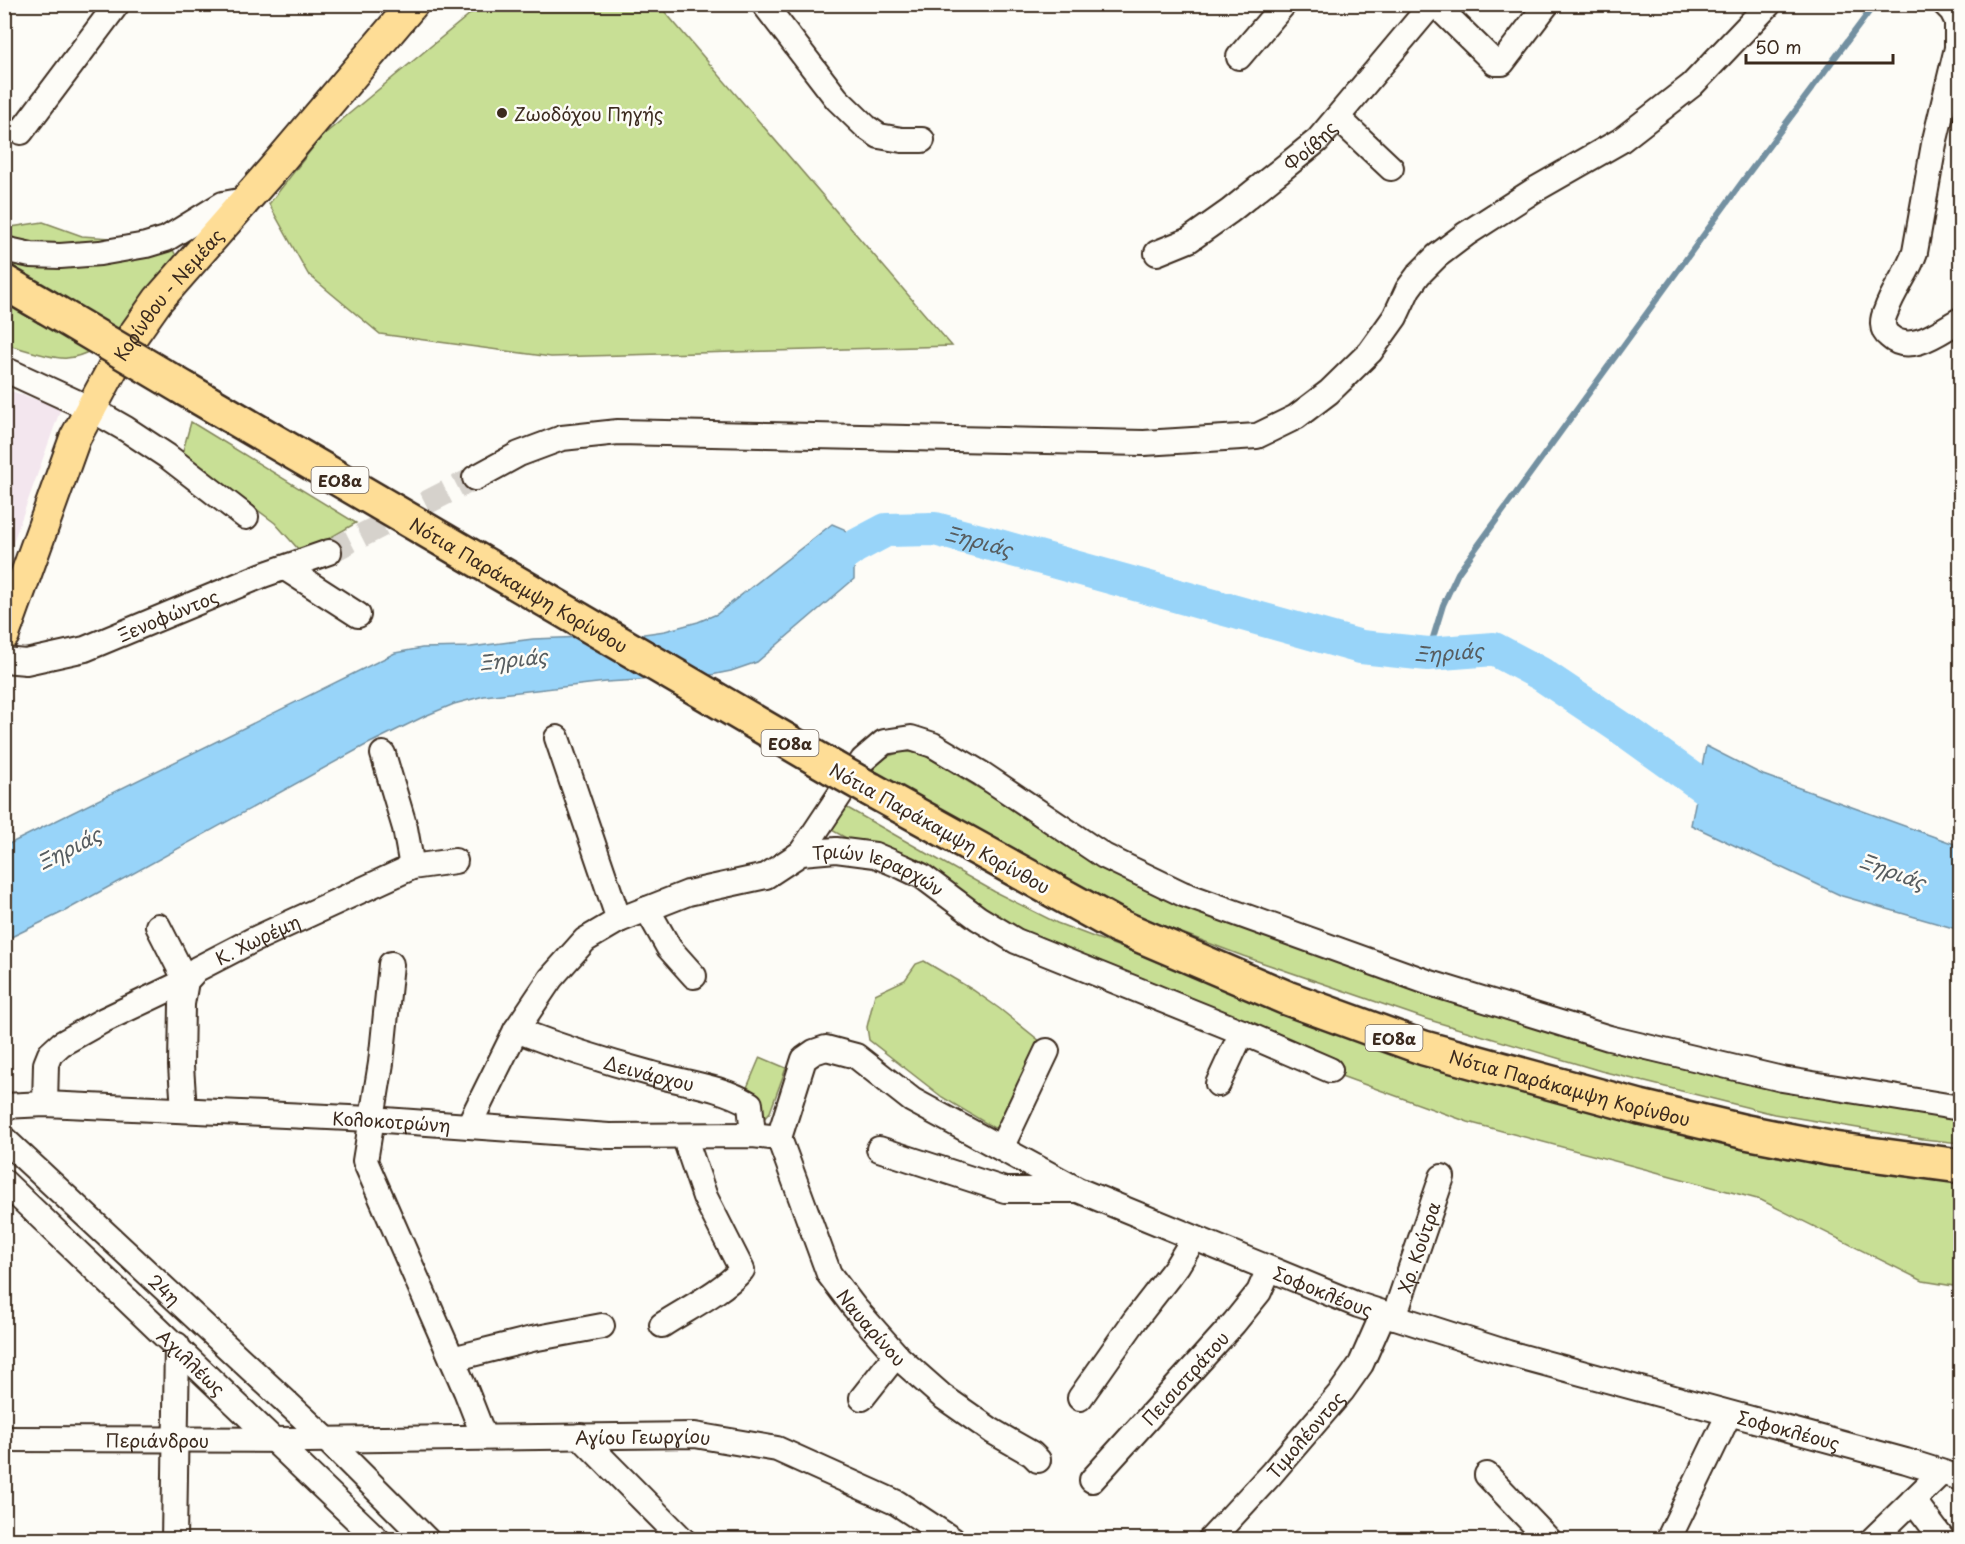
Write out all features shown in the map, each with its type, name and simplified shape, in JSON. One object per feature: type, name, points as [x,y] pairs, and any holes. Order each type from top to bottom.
[{"type":"highway","name":"Νότια Παράκαμψη Κορίνθου","points":[[4,282],[833,768],[1116,925],[1287,998],[1414,1045],[1618,1101],[1746,1132],[1833,1149],[1960,1166]]},
{"type":"main road","name":"Κορίνθου - Νεμέας","points":[[4,635],[75,438],[113,366],[137,328],[158,300],[413,4]]},
{"type":"street","points":[[21,132],[117,4]]},
{"type":"street","points":[[764,4],[837,99],[867,127],[879,136],[902,140],[922,140]]},
{"type":"street","points":[[1239,57],[1284,4]]},
{"type":"street","points":[[1434,4],[1495,63],[1502,63],[1547,4]]},
{"type":"street","name":"Φοίβης","points":[[1157,253],[1189,240],[1300,156],[1338,118],[1434,4]]},
{"type":"street","points":[[475,478],[519,454],[562,438],[618,432],[1144,443],[1257,436],[1296,417],[1329,393],[1370,352],[1395,317],[1408,289],[1437,256],[1466,234],[1526,196],[1620,141],[1692,85],[1769,4]]},
{"type":"street","points":[[1945,4],[1957,21],[1957,48],[1934,144],[1915,252],[1911,266],[1886,310],[1883,322],[1885,333],[1893,340],[1905,345],[1919,342],[1960,320]]},
{"type":"street","points":[[1338,118],[1391,168]]},
{"type":"street","points":[[4,249],[31,255],[60,256],[100,253],[147,245],[166,239],[223,204],[245,200]]},
{"type":"street","points":[[4,369],[91,409],[167,456],[246,518]]},
{"type":"street","name":"Ξενοφώντος","points":[[4,660],[26,662],[85,649],[263,575],[328,552]]},
{"type":"street","points":[[285,568],[358,615]]},
{"type":"street","points":[[557,738],[619,920]]},
{"type":"street","points":[[801,853],[863,760],[884,742],[910,738],[933,745],[982,774],[1104,856],[1183,894],[1430,983],[1609,1038],[1782,1079],[1960,1108]]},
{"type":"street","points":[[383,754],[405,828],[412,867]]},
{"type":"street","name":"Τριών Ιεραρχών","points":[[469,1125],[516,1030],[551,978],[585,940],[619,920],[688,893],[766,876],[801,853],[836,850],[875,855],[922,876],[978,918],[1016,941],[1330,1070]]},
{"type":"street","name":"Κ. Χωρέμη","points":[[45,1104],[46,1064],[50,1054],[61,1044],[104,1020],[186,981],[197,969],[253,940],[412,867],[455,861]]},
{"type":"street","points":[[647,909],[669,948],[694,976]]},
{"type":"street","points":[[158,926],[186,981],[182,1004],[181,1065],[184,1110]]},
{"type":"street","points":[[391,964],[381,1063],[370,1119],[365,1161],[484,1437]]},
{"type":"street","name":"Δεινάρχου","points":[[516,1030],[570,1051],[649,1074],[733,1094],[750,1104],[753,1136]]},
{"type":"street","points":[[1218,1084],[1242,1032]]},
{"type":"street","name":"Σοφοκλέους","points":[[779,1138],[804,1059],[826,1048],[856,1056],[912,1100],[1078,1190],[1388,1316],[1508,1353],[1906,1461],[1951,1476]]},
{"type":"street","points":[[1001,1148],[1047,1051]]},
{"type":"street","name":"Κολοκοτρώνη","points":[[4,1106],[45,1104],[370,1119],[609,1136],[779,1138]]},
{"type":"street","points":[[662,1325],[718,1289],[742,1270],[705,1197],[684,1136]]},
{"type":"street","name":"Ναυαρίνου","points":[[779,1138],[829,1274],[875,1332],[896,1355],[942,1396],[1038,1460]]},
{"type":"street","name":"24η","points":[[4,1139],[318,1440]]},
{"type":"street","points":[[879,1149],[1005,1190],[1078,1190]]},
{"type":"street","name":"Χρ. Κούτρα","points":[[1388,1316],[1442,1177]]},
{"type":"street","name":"Αχιλλέως","points":[[4,1182],[378,1539]]},
{"type":"street","points":[[1080,1398],[1135,1320],[1178,1266],[1194,1238]]},
{"type":"street","name":"Πεισιστράτου","points":[[1092,1480],[1234,1323],[1259,1292],[1269,1269]]},
{"type":"street","name":"Τιμολέοντος","points":[[1210,1539],[1271,1474],[1342,1391],[1361,1364],[1388,1316]]},
{"type":"street","points":[[452,1359],[532,1339],[602,1326]]},
{"type":"street","points":[[174,1539],[177,1345]]},
{"type":"street","points":[[862,1398],[896,1355]]},
{"type":"street","points":[[1668,1539],[1730,1414]]},
{"type":"street","name":"Αγίου Γεωργίου","points":[[318,1440],[695,1435],[777,1449],[897,1503],[953,1539]]},
{"type":"street","points":[[580,1436],[683,1539]]},
{"type":"street","name":"Περιάνδρου","points":[[4,1439],[318,1440]]},
{"type":"street","points":[[318,1440],[427,1539]]},
{"type":"street","points":[[1487,1475],[1549,1539]]},
{"type":"street","points":[[1872,1539],[1913,1500],[1951,1476]]},
{"type":"street","points":[[1913,1500],[1943,1539]]},
{"type":"shaded area","points":[[5,389],[61,408],[5,565]]},
{"type":"green space","points":[[482,4],[659,5],[952,346],[551,357],[380,334],[308,274],[269,204],[321,137]]},
{"type":"green space","points":[[43,222],[82,236],[111,238],[150,236],[173,250],[178,260],[129,320],[99,346],[83,354],[67,358],[36,353],[5,344],[5,228]]},
{"type":"green space","points":[[191,422],[356,523],[321,543],[300,551],[275,523],[182,454]]},
{"type":"green space","points":[[903,751],[924,755],[1058,836],[1438,998],[1619,1054],[1766,1086],[1960,1117],[1960,1143],[1774,1114],[1601,1071],[1426,1019],[1243,956],[1100,902],[865,773],[881,759]]},
{"type":"green space","points":[[844,806],[995,892],[1057,923],[1251,997],[1571,1100],[1777,1157],[1960,1184],[1960,1287],[1923,1281],[1761,1200],[1468,1122],[1341,1076],[1343,1066],[1035,942],[828,828]]},
{"type":"green space","points":[[924,961],[973,990],[1041,1042],[1003,1125],[994,1128],[942,1097],[869,1040],[867,1027],[875,994],[905,980],[916,964]]},
{"type":"green space","points":[[760,1057],[786,1068],[770,1112],[762,1121],[746,1090]]},
{"type":"water","points":[[832,524],[844,529],[854,547],[854,579],[757,662],[706,676],[606,682],[484,696],[454,704],[364,746],[65,911],[5,940],[5,846],[395,653],[422,648],[471,647],[533,639],[637,635],[665,631],[698,622],[717,614]]},
{"type":"water","points":[[1706,746],[1763,775],[1960,846],[1960,930],[1842,896],[1691,825]]},
{"type":"waterway","points":[[1428,654],[1443,605],[1458,573],[1745,178],[1875,4]]},
{"type":"waterway","name":"Ξηριάς","points":[[816,575],[854,547],[886,530],[935,529],[1361,647],[1428,654],[1494,649],[1541,674],[1714,794],[1738,807]]},
{"type":"tunnel","points":[[329,552],[475,478]]},
{"type":"place","name":"Ζωοδόχου Πηγής","points":[[502,113]]}]
